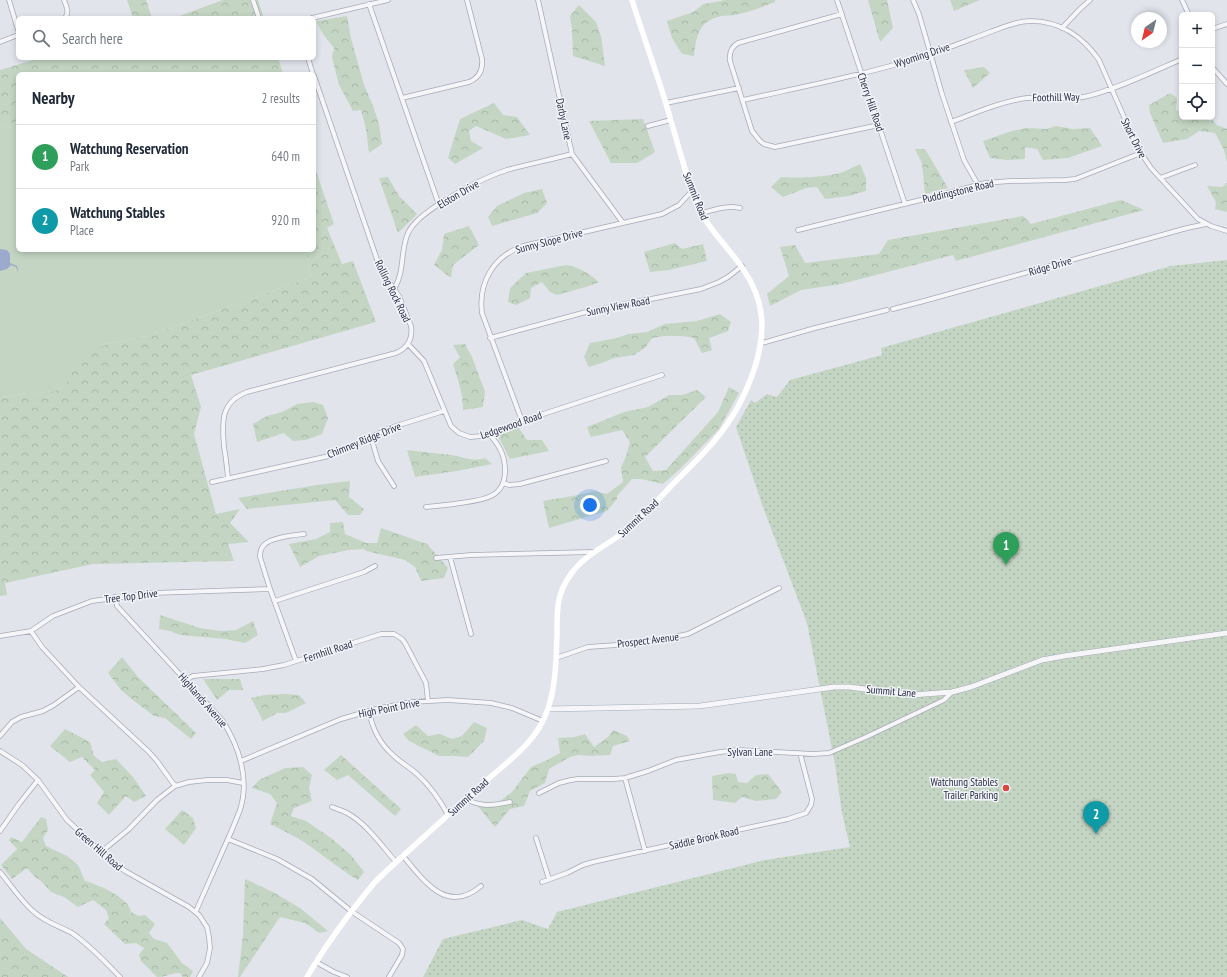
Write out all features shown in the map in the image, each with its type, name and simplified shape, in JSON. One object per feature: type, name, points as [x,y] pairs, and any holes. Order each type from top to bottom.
[{"type":"main road","name":"Summit Road","points":[[307,977],[333,936],[375,882],[523,747],[536,733],[548,709],[554,688],[556,616],[560,596],[567,579],[580,563],[593,552],[616,538],[636,522],[715,440],[730,421],[746,393],[757,361],[762,343],[763,324],[760,305],[750,278],[701,214],[692,191],[666,103],[632,0]]},
{"type":"street","points":[[9,0],[16,23]]},
{"type":"street","points":[[64,0],[68,11],[66,16]]},
{"type":"street","points":[[253,0],[259,16]]},
{"type":"street","points":[[316,17],[388,0]]},
{"type":"street","points":[[402,98],[469,82],[479,75],[482,67],[482,59],[467,0]]},
{"type":"street","name":"Darby Lane","points":[[538,0],[572,154],[623,223]]},
{"type":"street","name":"Cherry Hill Road","points":[[837,0],[905,204]]},
{"type":"street","points":[[913,0],[964,160],[978,185]]},
{"type":"street","points":[[1062,28],[1090,0]]},
{"type":"street","points":[[1182,0],[1188,12]]},
{"type":"street","points":[[369,4],[438,205]]},
{"type":"street","points":[[842,14],[735,45],[731,51],[730,58],[752,131],[754,136],[760,141],[770,146],[780,146],[879,125]]},
{"type":"street","name":"Wyoming Drive","points":[[743,100],[861,74],[930,54],[1017,22],[1039,22],[1062,28]]},
{"type":"street","points":[[1215,28],[1227,24]]},
{"type":"street","name":"Short Drive","points":[[1062,28],[1077,36],[1089,47],[1099,60],[1141,154],[1151,168],[1193,214],[1206,224],[1227,231]]},
{"type":"street","points":[[0,42],[16,36]]},
{"type":"street","name":"Rolling Rock Road","points":[[309,60],[313,72]]},
{"type":"street","name":"Foothill Way","points":[[951,122],[1016,99],[1064,99],[1088,96],[1179,60]]},
{"type":"street","points":[[1215,70],[1227,84]]},
{"type":"street","name":"Rolling Rock Road","points":[[316,81],[382,271],[399,296],[411,326],[412,335],[408,344]]},
{"type":"street","points":[[666,103],[739,88]]},
{"type":"street","points":[[648,126],[671,120]]},
{"type":"street","name":"Elston Drive","points":[[394,289],[400,278],[408,234],[418,220],[449,198],[506,170],[572,154]]},
{"type":"street","name":"Puddingstone Road","points":[[798,230],[978,185],[996,182],[1075,179],[1141,154]]},
{"type":"street","points":[[1160,178],[1195,165]]},
{"type":"street","name":"Sunny Slope Drive","points":[[522,421],[482,313],[481,295],[486,277],[493,266],[511,250],[523,246],[668,212],[684,201],[692,191]]},
{"type":"street","points":[[701,214],[724,207],[732,206],[740,208]]},
{"type":"street","name":"Ridge Drive","points":[[893,308],[924,301],[1206,224]]},
{"type":"street","name":"Sunny View Road","points":[[490,338],[586,312],[701,289],[732,275],[742,266]]},
{"type":"street","points":[[762,343],[887,310]]},
{"type":"street","points":[[228,478],[222,422],[227,408],[237,397],[251,391],[396,353],[401,351],[408,344]]},
{"type":"street","name":"Ledgewood Road","points":[[408,344],[424,361],[451,426],[459,434],[470,437],[476,437],[662,375]]},
{"type":"street","name":"Chimney Ridge Drive","points":[[212,482],[329,456],[393,427],[444,411]]},
{"type":"street","points":[[426,507],[482,501],[497,492],[504,483],[505,470],[503,455],[495,441],[488,433]]},
{"type":"street","points":[[371,437],[378,461],[394,486]]},
{"type":"street","points":[[504,483],[520,484],[606,461]]},
{"type":"street","points":[[296,662],[260,557],[261,549],[266,543],[304,534]]},
{"type":"street","points":[[436,558],[471,555],[593,552]]},
{"type":"street","points":[[450,557],[471,634]]},
{"type":"street","points":[[275,601],[364,572],[375,566]]},
{"type":"street","name":"Tree Top Drive","points":[[0,636],[31,631],[53,616],[92,601],[153,592],[270,588]]},
{"type":"street","name":"Prospect Avenue","points":[[556,658],[588,646],[645,643],[667,640],[688,634],[779,588]]},
{"type":"street","name":"Highlands Avenue","points":[[115,597],[117,606],[222,720],[232,735],[241,761],[243,783],[240,809],[196,911]]},
{"type":"street","points":[[31,631],[42,647],[79,687],[149,752],[174,786]]},
{"type":"street","name":"Summit Lane","points":[[548,709],[700,706],[834,687],[848,687],[912,695],[952,692],[971,687],[1037,662],[1064,656],[1227,633]]},
{"type":"street","name":"Fernhill Road","points":[[186,680],[193,676],[263,669],[296,662],[381,634],[394,634],[405,643],[424,677],[428,701]]},
{"type":"street","points":[[0,736],[12,722],[21,717],[44,710],[54,705],[79,687]]},
{"type":"street","name":"Sylvan Lane","points":[[539,793],[559,783],[571,780],[591,778],[625,778],[676,760],[720,752],[738,750],[813,754],[829,753],[944,700],[952,692]]},
{"type":"street","name":"High Point Drive","points":[[241,761],[342,719],[369,711],[411,702],[464,700],[491,703],[512,708],[543,721]]},
{"type":"street","points":[[369,711],[373,726],[383,746],[394,757],[412,769],[427,783],[435,793],[448,815]]},
{"type":"street","name":"Green Hill Road","points":[[0,752],[22,765],[38,780],[67,820],[124,871],[196,911],[207,927],[210,942],[209,958],[199,977]]},
{"type":"street","name":"Saddle Brook Road","points":[[542,882],[549,878],[567,873],[583,865],[806,814],[811,805],[812,799],[800,753]]},
{"type":"street","points":[[625,778],[645,851]]},
{"type":"street","points":[[0,831],[38,780]]},
{"type":"street","points":[[101,852],[129,829],[156,800],[174,786],[189,782],[208,780],[227,780],[243,783]]},
{"type":"street","points":[[465,799],[482,805],[494,806],[510,802]]},
{"type":"street","points":[[332,807],[347,813],[360,823],[396,862]]},
{"type":"street","points":[[536,838],[549,878]]},
{"type":"street","points":[[228,839],[277,859],[312,879],[351,911],[399,943],[403,949],[402,955],[389,977]]},
{"type":"street","points":[[403,856],[425,882],[448,897],[464,897],[476,891],[481,886]]},
{"type":"street","points":[[0,872],[34,913],[82,940],[120,977]]},
{"type":"street","points":[[316,962],[347,977]]},
{"type":"green space","points":[[127,0],[146,0],[151,16],[132,16]]},
{"type":"green space","points":[[223,0],[258,0],[263,16],[179,16]]},
{"type":"green space","points":[[726,0],[775,0],[775,2],[744,13],[711,19],[699,32],[694,56],[682,54],[672,38],[667,21],[693,12],[704,4]]},
{"type":"green space","points":[[868,0],[887,0],[893,28],[880,42]]},
{"type":"green space","points":[[950,0],[980,0],[954,11]]},
{"type":"green space","points":[[579,5],[596,22],[601,36],[605,66],[573,56],[570,16]]},
{"type":"green space","points":[[347,16],[351,38],[364,85],[379,124],[382,144],[369,153],[366,129],[361,110],[353,111],[339,85],[332,57],[334,48],[323,34],[316,21]]},
{"type":"green space","points":[[33,60],[279,60],[282,72],[16,72],[16,129],[0,126],[0,70]]},
{"type":"green space","points":[[984,67],[990,73],[973,88],[964,70]]},
{"type":"green space","points":[[1170,93],[1177,98],[1176,110],[1179,111],[1179,120],[1213,120],[1217,125],[1227,129],[1227,162],[1224,150],[1215,133],[1199,131],[1187,139],[1163,143],[1150,113],[1149,105]]},
{"type":"green space","points":[[494,103],[503,115],[517,117],[530,135],[506,139],[476,126],[469,131],[471,141],[483,148],[455,164],[448,158],[460,119]]},
{"type":"green space","points":[[643,119],[655,152],[637,163],[611,163],[589,121]]},
{"type":"green space","points":[[0,126],[16,129],[16,252],[306,252],[311,277],[148,336],[107,344],[67,384],[55,391],[0,397]]},
{"type":"green space","points":[[1056,126],[1073,129],[1090,128],[1102,146],[1068,158],[1043,160],[1037,149],[1025,147],[1025,159],[1007,160],[990,158],[983,141],[1012,131],[1027,128],[1046,129]]},
{"type":"green space","points":[[915,149],[925,149],[948,188],[925,194],[922,163]]},
{"type":"green space","points":[[860,164],[866,178],[866,191],[849,196],[825,199],[817,187],[806,188],[783,197],[771,187],[781,177],[795,178],[833,175]]},
{"type":"green space","points":[[316,171],[334,224],[327,228],[342,264],[353,261],[376,322],[191,375],[201,407],[194,434],[216,514],[240,509],[230,523],[249,542],[228,544],[234,561],[93,564],[5,583],[7,595],[0,596],[0,397],[55,391],[67,384],[70,365],[107,344],[148,336],[311,277],[306,252],[316,252]]},
{"type":"green space","points":[[388,177],[399,196],[417,214],[398,233],[379,178]]},
{"type":"green space","points":[[1227,183],[1227,212],[1215,209],[1216,202],[1207,186],[1222,187]]},
{"type":"green space","points":[[542,189],[547,203],[537,213],[492,226],[488,217],[497,206],[524,193]]},
{"type":"green space","points":[[1121,200],[1144,210],[956,261],[953,255],[841,284],[801,290],[770,306],[767,294],[789,276],[780,247],[795,245],[805,263],[879,254],[888,240],[1023,216],[1031,224]]},
{"type":"green space","points":[[469,226],[479,245],[453,265],[451,278],[434,265],[442,250],[444,234]]},
{"type":"green space","points":[[675,243],[682,249],[703,244],[707,261],[669,270],[650,272],[644,252]]},
{"type":"green space","points":[[1227,260],[1227,977],[423,977],[443,939],[522,920],[548,929],[557,912],[765,860],[850,847],[842,813],[835,764],[807,623],[763,507],[736,427],[751,400],[755,403],[767,394],[777,397],[790,380],[882,355],[881,348],[1171,266]]},
{"type":"green space","points":[[566,265],[576,267],[584,271],[599,282],[557,295],[550,292],[542,282],[531,288],[530,298],[516,305],[508,302],[510,288],[526,273]]},
{"type":"green space","points":[[720,314],[731,322],[728,331],[709,338],[712,350],[702,353],[694,338],[668,336],[652,338],[645,348],[634,355],[614,358],[589,367],[584,357],[590,343],[617,338],[628,334],[647,332],[665,324],[697,321]]},
{"type":"green space","points":[[465,344],[472,357],[485,392],[483,407],[463,410],[461,392],[453,364],[460,357],[453,345]]},
{"type":"green space","points":[[729,387],[739,393],[719,429],[680,469],[663,484],[641,479],[632,479],[617,496],[617,499],[607,511],[549,528],[543,501],[595,491],[607,494],[623,482],[621,468],[630,442],[622,430],[591,437],[587,427],[624,412],[648,407],[669,395],[682,395],[697,390],[706,397],[645,457],[653,471],[666,470],[718,412]]},
{"type":"green space","points":[[313,402],[323,405],[328,418],[322,434],[306,440],[293,441],[284,433],[257,442],[253,424],[267,416],[282,412],[297,404]]},
{"type":"green space","points":[[518,427],[527,440],[542,440],[549,451],[510,459],[497,434]]},
{"type":"green space","points":[[407,450],[472,459],[485,458],[492,464],[415,477]]},
{"type":"green space","points":[[350,481],[349,497],[364,509],[360,515],[348,515],[335,500],[247,509],[238,498],[317,485]]},
{"type":"green space","points":[[343,522],[345,534],[366,543],[377,543],[381,528],[427,544],[448,568],[444,578],[421,581],[415,567],[405,560],[366,551],[364,549],[349,550],[319,556],[300,567],[289,544],[316,539],[330,532],[330,523]]},
{"type":"green space","points":[[160,615],[200,628],[221,631],[236,630],[253,621],[258,635],[245,643],[225,639],[180,635],[159,629]]},
{"type":"green space","points":[[122,657],[138,677],[196,733],[191,739],[165,718],[154,716],[121,690],[108,673]]},
{"type":"green space","points":[[203,679],[240,679],[243,690],[229,690],[217,700]]},
{"type":"green space","points":[[265,695],[299,695],[306,703],[286,713],[277,713],[263,721],[251,698]]},
{"type":"green space","points":[[474,722],[487,728],[484,741],[468,757],[439,756],[409,741],[403,734],[416,725],[428,736],[440,734],[452,739],[462,736]]},
{"type":"green space","points":[[65,729],[90,742],[94,756],[102,762],[116,759],[133,777],[146,796],[134,802],[126,796],[109,815],[97,803],[104,792],[90,775],[95,770],[82,757],[70,762],[50,746]]},
{"type":"green space","points":[[613,730],[627,736],[630,741],[613,746],[610,755],[579,755],[570,757],[549,769],[545,783],[530,791],[524,806],[510,809],[495,827],[475,803],[499,802],[512,792],[531,767],[560,753],[558,738],[574,737],[585,734],[594,747],[608,737]]},
{"type":"green space","points":[[341,755],[401,809],[395,816],[348,775],[337,780],[324,770]]},
{"type":"green space","points":[[303,767],[312,775],[309,788],[312,801],[294,808],[291,816],[306,821],[331,838],[351,855],[364,872],[358,880],[302,841],[270,824],[277,803],[270,794],[252,788],[259,780],[285,768]]},
{"type":"green space","points":[[729,773],[736,774],[738,782],[747,783],[756,775],[768,774],[782,792],[776,799],[756,801],[742,797],[735,803],[713,800],[712,776]]},
{"type":"green space","points":[[182,810],[193,818],[196,828],[184,845],[165,829]]},
{"type":"green space","points":[[41,817],[46,819],[48,830],[43,838],[46,846],[67,856],[78,865],[85,881],[112,892],[125,901],[131,912],[139,916],[145,915],[155,924],[149,933],[154,939],[167,943],[182,963],[193,971],[190,977],[183,977],[180,973],[157,977],[141,961],[139,955],[144,948],[136,943],[125,944],[104,924],[109,918],[106,910],[93,900],[78,907],[64,897],[51,892],[27,868],[12,879],[1,865],[17,849],[9,840],[11,837],[22,842]]},
{"type":"green space","points":[[245,879],[273,892],[300,908],[328,931],[320,933],[305,923],[280,917],[240,977],[238,977],[243,935]]},
{"type":"green space","points":[[0,918],[26,949],[68,977],[0,977]]},
{"type":"water","points":[[0,249],[7,250],[10,254],[10,263],[17,266],[18,272],[16,267],[11,265],[7,269],[0,271]]},
{"type":"place","name":"Watchung Reservation","points":[[1006,565]]},
{"type":"place","name":"Watchung Stables Trailer Parking","points":[[1006,788]]},
{"type":"place","name":"Watchung Stables","points":[[1096,834]]}]
